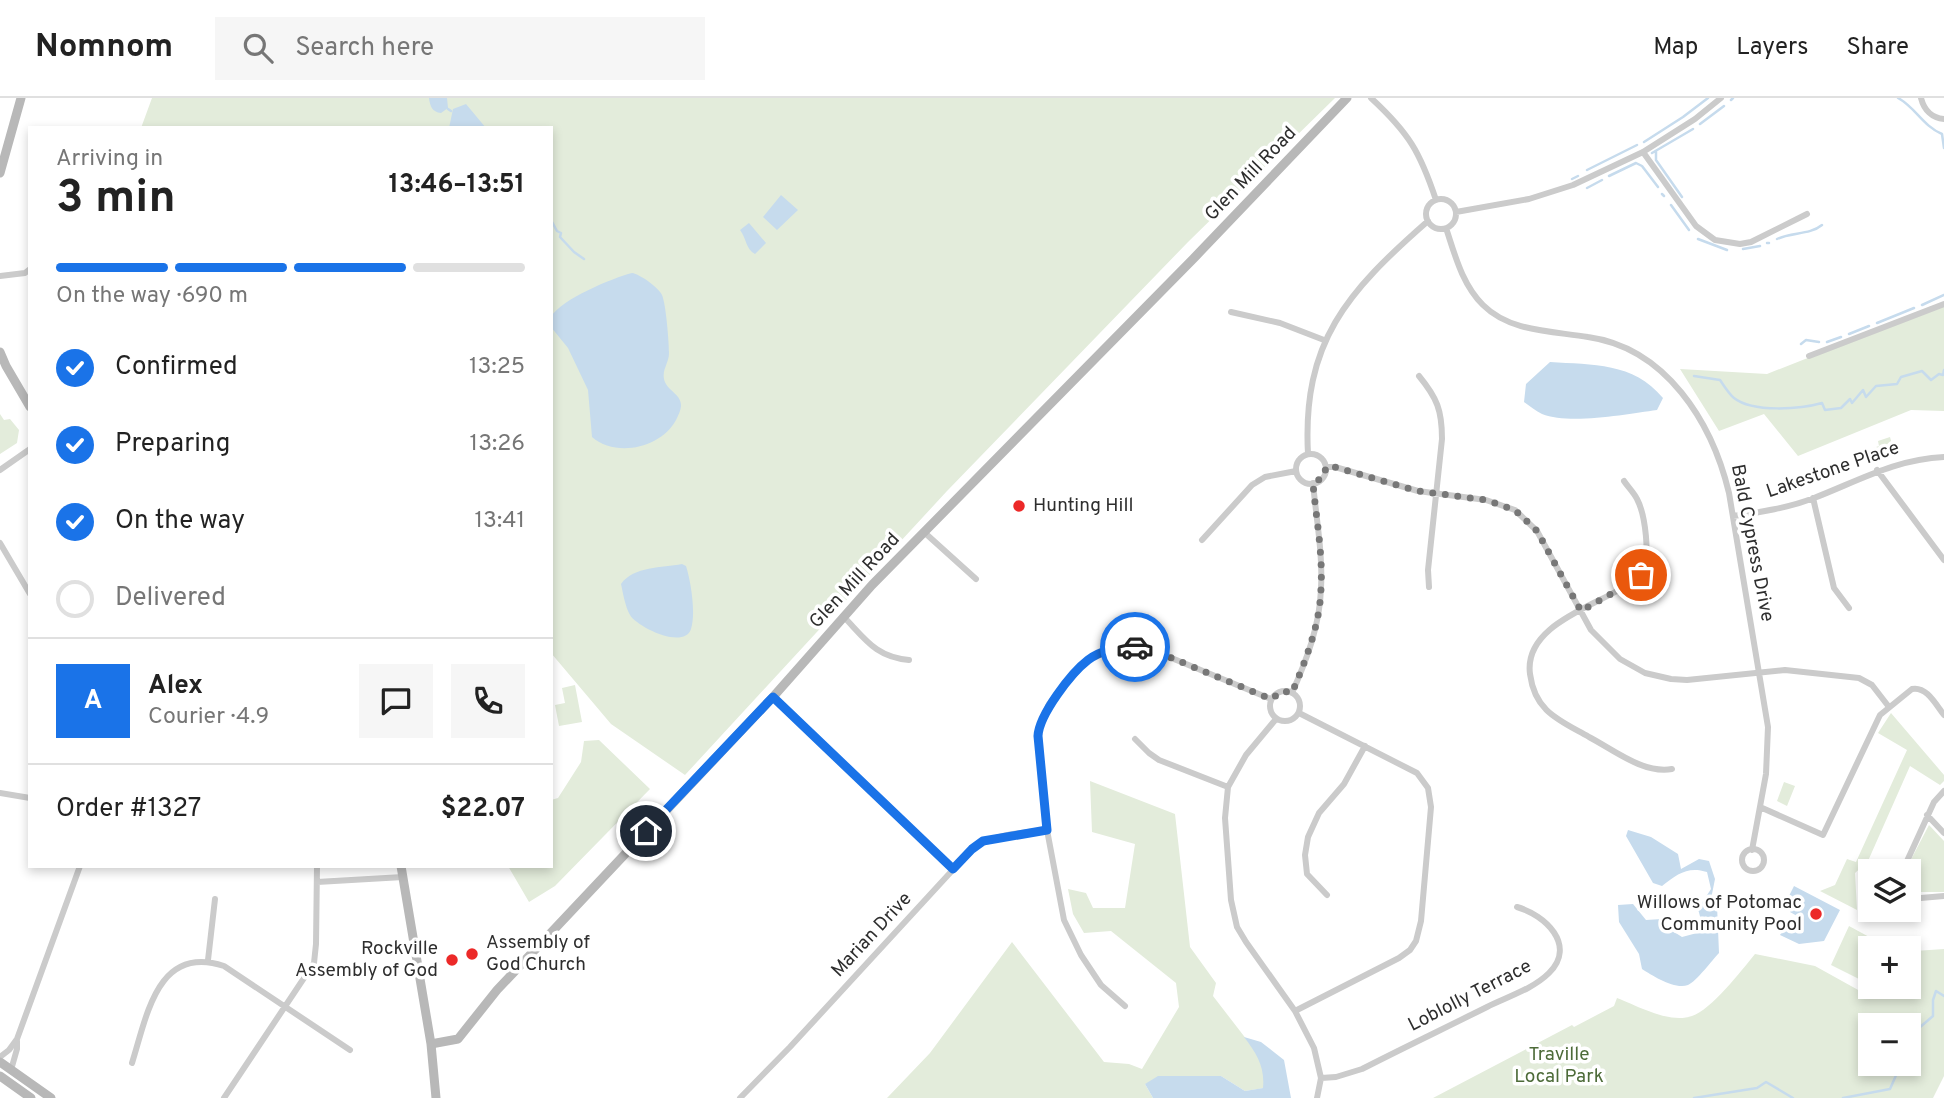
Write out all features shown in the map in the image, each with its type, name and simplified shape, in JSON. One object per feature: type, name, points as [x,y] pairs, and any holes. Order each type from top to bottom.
[{"type":"main road","points":[[0,173],[21,98]]},
{"type":"main road","name":"Glen Mill Road","points":[[431,1044],[453,1040],[462,1035],[497,990],[773,697],[844,617],[1347,98]]},
{"type":"main road","points":[[0,352],[28,404]]},
{"type":"main road","points":[[402,871],[431,1044],[436,1098]]},
{"type":"main road","points":[[0,1059],[32,1098]]},
{"type":"main road","points":[[11,1070],[51,1098]]},
{"type":"main road","points":[[0,1076],[32,1098]]},
{"type":"street","points":[[1371,98],[1409,137],[1436,200]]},
{"type":"street","points":[[1456,212],[1541,195],[1573,185],[1643,152],[1695,119],[1721,98]]},
{"type":"street","points":[[1921,98],[1926,110],[1944,119]]},
{"type":"street","points":[[1643,152],[1696,226],[1715,240],[1740,244],[1751,242],[1807,214]]},
{"type":"street","points":[[1436,200],[1446,201],[1456,212],[1455,220],[1446,229],[1436,228],[1428,221],[1427,209],[1436,200]]},
{"type":"street","points":[[1308,454],[1308,395],[1324,340],[1353,296],[1428,221]]},
{"type":"street","name":"Bald Cypress Drive","points":[[1446,229],[1464,279],[1474,295],[1490,311],[1529,328],[1592,337],[1617,344],[1643,357],[1664,372],[1688,400],[1716,450],[1722,463],[1733,516],[1768,727],[1769,753],[1752,850]]},
{"type":"street","points":[[0,276],[28,271]]},
{"type":"street","points":[[1809,356],[1944,304]]},
{"type":"street","points":[[1231,312],[1280,323],[1324,340]]},
{"type":"street","points":[[1419,376],[1433,393],[1442,419],[1428,570],[1429,587]]},
{"type":"street","points":[[0,470],[28,450]]},
{"type":"street","points":[[1308,454],[1322,458],[1326,467],[1324,476],[1313,484]]},
{"type":"street","points":[[1308,454],[1297,462],[1296,471],[1300,479],[1313,484]]},
{"type":"street","name":"Lakestone Place","points":[[1733,516],[1784,507],[1813,498],[1877,470],[1915,459],[1944,457]]},
{"type":"street","points":[[1326,467],[1335,467],[1400,486],[1496,502],[1515,510],[1526,519],[1542,540],[1591,630],[1612,652],[1645,673],[1687,680],[1796,670],[1860,678],[1872,685],[1889,707]]},
{"type":"street","points":[[1877,470],[1944,560]]},
{"type":"street","points":[[1202,540],[1252,485],[1265,477],[1296,471]]},
{"type":"street","points":[[1624,481],[1640,507],[1647,551],[1645,566],[1634,581],[1550,628],[1536,645],[1529,670],[1533,691],[1542,706],[1559,720],[1640,765],[1660,771],[1672,769]]},
{"type":"street","points":[[1292,693],[1310,650],[1322,585],[1313,484]]},
{"type":"street","points":[[1813,498],[1834,588],[1849,608]]},
{"type":"street","points":[[925,533],[976,579]]},
{"type":"street","points":[[0,543],[28,591]]},
{"type":"street","points":[[844,617],[880,653],[909,660]]},
{"type":"street","points":[[1125,1006],[1101,985],[1081,955],[1064,920],[1047,830],[1039,728],[1049,704],[1087,660],[1106,650],[1133,646],[1157,652],[1271,699]]},
{"type":"street","points":[[1760,807],[1823,835],[1880,715],[1912,689],[1919,688],[1924,690],[1944,715]]},
{"type":"street","points":[[1283,691],[1292,693],[1300,704],[1296,717],[1286,722],[1276,719],[1269,708],[1271,699],[1283,691]]},
{"type":"street","points":[[773,697],[953,869]]},
{"type":"street","points":[[1295,1011],[1410,950],[1419,933],[1431,818],[1428,788],[1417,773],[1298,713]]},
{"type":"street","points":[[1276,719],[1247,755],[1228,787],[1225,818],[1235,920],[1245,942],[1295,1011],[1314,1048],[1321,1078],[1317,1098]]},
{"type":"street","points":[[1135,739],[1159,760],[1228,787]]},
{"type":"street","points":[[1327,895],[1307,874],[1305,855],[1308,836],[1319,813],[1344,784],[1365,746]]},
{"type":"street","points":[[1908,859],[1927,815],[1944,791]]},
{"type":"street","points":[[0,793],[28,798]]},
{"type":"street","points":[[1927,815],[1944,833]]},
{"type":"street","name":"Marian Drive","points":[[740,1098],[972,849],[983,841],[1047,830]]},
{"type":"street","points":[[0,1059],[17,1039],[79,868]]},
{"type":"street","points":[[224,1098],[314,963],[317,868]]},
{"type":"street","points":[[317,883],[402,871]]},
{"type":"street","points":[[1921,898],[1944,896]]},
{"type":"street","points":[[208,960],[215,899]]},
{"type":"street","name":"Loblolly Terrace","points":[[1321,1078],[1336,1077],[1362,1069],[1524,989],[1551,971],[1558,956],[1556,934],[1542,917],[1517,907]]},
{"type":"street","points":[[132,1063],[155,992],[178,965],[208,960],[223,966],[350,1050]]},
{"type":"street","points":[[11,1070],[17,1039]]},
{"type":"green space","points":[[152,98],[1335,98],[1188,242],[947,491],[685,775],[611,724],[553,655],[553,126],[142,126]]},
{"type":"green space","points":[[1944,304],[1944,411],[1911,410],[1798,456],[1764,414],[1719,431],[1680,369],[1767,374]]},
{"type":"green space","points":[[0,414],[4,420],[10,419],[19,430],[17,443],[0,454]]},
{"type":"green space","points":[[1890,437],[1894,451],[1875,457],[1873,448],[1879,446],[1878,441]]},
{"type":"green space","points":[[575,685],[582,722],[559,726],[555,705],[565,703],[562,688]]},
{"type":"green space","points":[[1891,713],[1944,775],[1944,781],[1940,785],[1910,766],[1869,859],[1858,859],[1858,870],[1855,873],[1857,910],[1820,891],[1835,885],[1847,859],[1856,862],[1907,750],[1878,733]]},
{"type":"green space","points":[[599,740],[650,789],[555,886],[529,902],[509,868],[553,868],[553,799],[558,798],[581,762],[584,741]]},
{"type":"green space","points":[[1090,781],[1175,814],[1190,947],[1216,983],[1213,996],[1257,1053],[1264,1072],[1264,1088],[1245,1091],[1221,1076],[1145,1084],[1153,1098],[887,1098],[930,1053],[1012,942],[1104,1062],[1129,1064],[1142,1069],[1179,1007],[1176,983],[1111,931],[1084,933],[1073,914],[1068,889],[1086,893],[1093,908],[1125,908],[1135,844],[1092,832]]},
{"type":"green space","points":[[1784,782],[1795,786],[1787,806],[1777,801]]},
{"type":"green space","points":[[1929,825],[1944,841],[1944,892],[1921,892],[1921,859],[1911,859]]},
{"type":"green space","points":[[1849,926],[1867,936],[1858,936],[1858,978],[1831,965]]},
{"type":"green space","name":"Traville Local Park","points":[[1944,949],[1944,1076],[1933,1098],[1433,1098],[1614,1006],[1617,998],[1664,1016],[1683,1018],[1700,1012],[1717,998],[1755,954],[1815,966],[1858,990],[1858,999],[1921,999],[1921,951]]},
{"type":"water","points":[[429,98],[447,98],[448,108],[441,113],[435,111]]},
{"type":"water","points":[[466,104],[484,126],[449,126],[453,109]]},
{"type":"water","points":[[781,195],[798,210],[777,230],[763,217]]},
{"type":"water","points":[[749,223],[766,243],[755,254],[750,250],[740,230]]},
{"type":"water","points":[[632,273],[649,282],[662,295],[669,353],[664,379],[679,398],[681,405],[669,430],[637,447],[613,447],[592,437],[588,390],[568,348],[553,329],[553,315],[557,310],[576,296]]},
{"type":"water","points":[[1550,362],[1597,365],[1625,372],[1651,386],[1663,398],[1657,410],[1615,416],[1568,419],[1542,414],[1524,402],[1526,384]]},
{"type":"water","points":[[682,564],[686,566],[691,589],[691,629],[687,635],[670,637],[634,620],[627,608],[621,584],[641,571]]},
{"type":"water","points":[[1628,830],[1651,837],[1678,854],[1681,869],[1699,859],[1709,861],[1715,879],[1711,899],[1717,905],[1719,953],[1688,985],[1671,984],[1642,969],[1639,954],[1619,922],[1618,905],[1633,904],[1646,920],[1662,919],[1668,928],[1682,937],[1697,933],[1701,920],[1698,909],[1711,889],[1707,872],[1688,871],[1662,886],[1653,883],[1626,836]]},
{"type":"water","name":"Willows of Potomac Community Pool","points":[[1794,886],[1840,910],[1824,941],[1799,944],[1780,935],[1784,928],[1790,930],[1797,916],[1790,912],[1792,907],[1785,904]]},
{"type":"water","points":[[1244,1037],[1261,1042],[1284,1060],[1291,1098],[1153,1098],[1145,1084],[1158,1076],[1221,1076],[1245,1091],[1263,1088],[1259,1061]]},
{"type":"waterway","points":[[1644,142],[1708,98]]},
{"type":"waterway","points":[[1898,98],[1935,131],[1942,134],[1944,148]]},
{"type":"waterway","points":[[1700,124],[1724,106]]},
{"type":"waterway","points":[[1652,153],[1693,129]]},
{"type":"waterway","points":[[1587,170],[1637,145]]},
{"type":"waterway","points":[[1656,151],[1656,160],[1682,197]]},
{"type":"waterway","points":[[1609,176],[1636,163],[1642,166],[1658,187]]},
{"type":"waterway","points":[[1572,179],[1578,176]]},
{"type":"waterway","points":[[1587,188],[1602,180]]},
{"type":"waterway","points":[[1671,205],[1689,230]]},
{"type":"waterway","points":[[553,224],[561,233],[560,237],[584,259]]},
{"type":"waterway","points":[[1777,239],[1822,225]]},
{"type":"waterway","points":[[1698,239],[1727,250]]},
{"type":"waterway","points":[[1743,249],[1760,246]]},
{"type":"waterway","points":[[1922,305],[1944,295]]},
{"type":"waterway","points":[[1877,323],[1914,308]]},
{"type":"waterway","points":[[1849,334],[1869,326]]},
{"type":"waterway","points":[[1827,342],[1841,337]]},
{"type":"waterway","points":[[1801,344],[1806,340],[1819,342]]},
{"type":"waterway","points":[[1694,376],[1720,380],[1734,398],[1753,406],[1790,408],[1822,403],[1825,410],[1841,408],[1850,399],[1852,403],[1863,390],[1866,397],[1876,386],[1897,384],[1901,377],[1922,371],[1931,380],[1939,374],[1943,375],[1944,370]]},
{"type":"waterway","points":[[1921,1026],[1933,1016],[1936,991],[1944,996]]},
{"type":"waterway","points":[[1843,1098],[1890,1089],[1896,1076]]},
{"type":"waterway","points":[[1694,1098],[1757,1088],[1766,1082],[1793,1098]]},
{"type":"way so far","points":[[1135,647],[1157,652],[1271,699],[1283,691],[1292,693],[1307,658],[1319,612],[1322,585],[1313,484],[1321,480],[1326,467],[1335,467],[1418,491],[1496,502],[1515,510],[1537,531],[1581,611],[1641,575]]},
{"type":"place","name":"Hunting Hill","points":[[1019,506]]},
{"type":"place","name":"Willows of Potomac Community Pool","points":[[1816,914]]},
{"type":"place","name":"Assembly of God Church","points":[[472,954]]},
{"type":"place","name":"Rockville Assembly of God","points":[[452,960]]},
{"type":"route","points":[[646,831],[773,697],[953,869],[983,841],[1047,830],[1038,736],[1049,704],[1087,660],[1106,650],[1135,647]]}]
